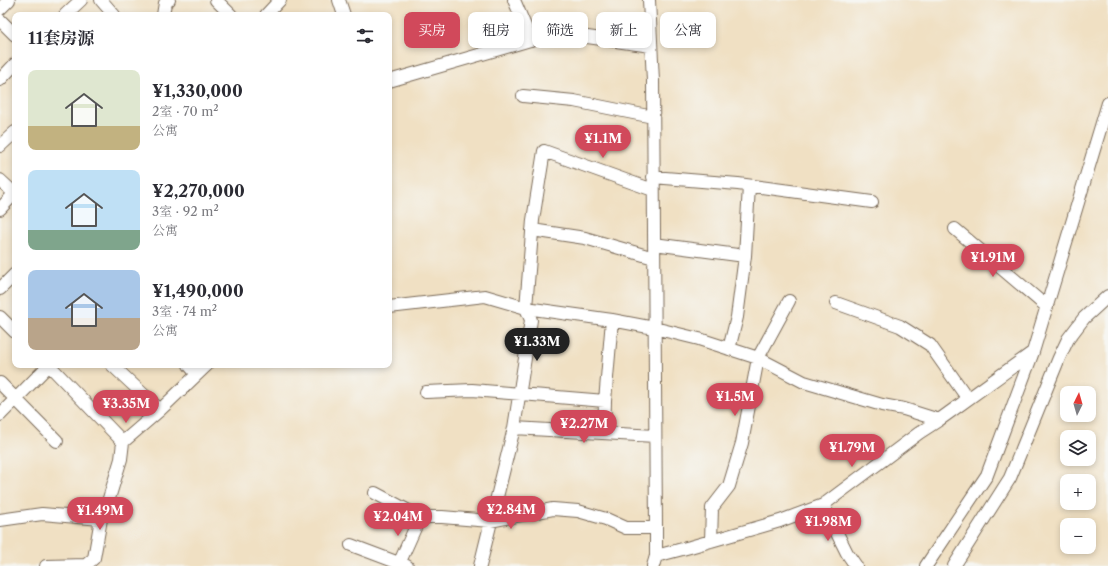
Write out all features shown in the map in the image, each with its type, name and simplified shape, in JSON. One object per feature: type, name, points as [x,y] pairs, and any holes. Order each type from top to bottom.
[{"type":"street","points":[[0,10],[9,0]]},
{"type":"street","points":[[69,12],[81,0]]},
{"type":"street","points":[[100,0],[111,12]]},
{"type":"street","points":[[164,12],[165,3],[170,0]]},
{"type":"street","points":[[216,0],[228,12]]},
{"type":"street","points":[[269,12],[280,0]]},
{"type":"street","points":[[339,0],[343,12]]},
{"type":"street","points":[[514,0],[531,40]]},
{"type":"street","points":[[648,0],[649,12]]},
{"type":"street","points":[[0,20],[12,32]]},
{"type":"street","points":[[392,80],[559,33],[596,38]]},
{"type":"street","points":[[651,48],[653,117],[656,528],[654,561],[711,541],[780,521],[823,505],[919,432],[939,420],[1033,352]]},
{"type":"street","points":[[0,80],[12,67]]},
{"type":"street","points":[[523,96],[574,101],[653,117]]},
{"type":"street","points":[[926,566],[987,475],[1033,352],[1108,103]]},
{"type":"street","points":[[0,146],[12,135]]},
{"type":"street","points":[[480,566],[514,428],[520,394],[531,320],[526,308],[532,230],[544,151],[653,190]]},
{"type":"street","points":[[653,177],[750,186],[872,202]]},
{"type":"street","points":[[0,180],[12,191]]},
{"type":"street","points":[[729,349],[737,318],[745,256],[750,186]]},
{"type":"street","points":[[0,209],[12,197]]},
{"type":"street","points":[[955,229],[1046,307]]},
{"type":"street","points":[[532,230],[585,238],[654,258]]},
{"type":"street","points":[[654,244],[745,256]]},
{"type":"street","points":[[0,289],[12,277]]},
{"type":"street","points":[[392,307],[485,296],[526,308],[612,320],[654,328],[699,339],[758,358],[804,382],[939,420]]},
{"type":"street","points":[[954,566],[1010,478],[1068,339],[1084,318],[1108,296]]},
{"type":"street","points":[[711,541],[712,508],[729,486],[742,443],[758,358],[789,301]]},
{"type":"street","points":[[836,304],[900,326],[930,346],[968,399]]},
{"type":"street","points":[[531,320],[548,311]]},
{"type":"street","points":[[0,317],[12,329]]},
{"type":"street","points":[[604,433],[605,401],[612,320]]},
{"type":"street","points":[[0,415],[46,368]]},
{"type":"street","points":[[52,368],[123,442]]},
{"type":"street","points":[[115,368],[160,410]]},
{"type":"street","points":[[192,368],[197,374]]},
{"type":"street","points":[[46,566],[86,565],[94,558],[101,519],[104,515],[121,459],[123,442],[160,410],[204,368]]},
{"type":"street","points":[[0,383],[57,441]]},
{"type":"street","points":[[426,392],[472,390],[605,401]]},
{"type":"street","points":[[514,428],[655,436]]},
{"type":"street","points":[[375,492],[420,517],[442,517],[490,521],[553,509],[578,511],[606,519],[626,528],[656,528]]},
{"type":"street","points":[[823,505],[847,552],[856,566]]},
{"type":"street","points":[[0,520],[42,514],[101,519]]},
{"type":"street","points":[[351,545],[401,565],[420,517]]}]
